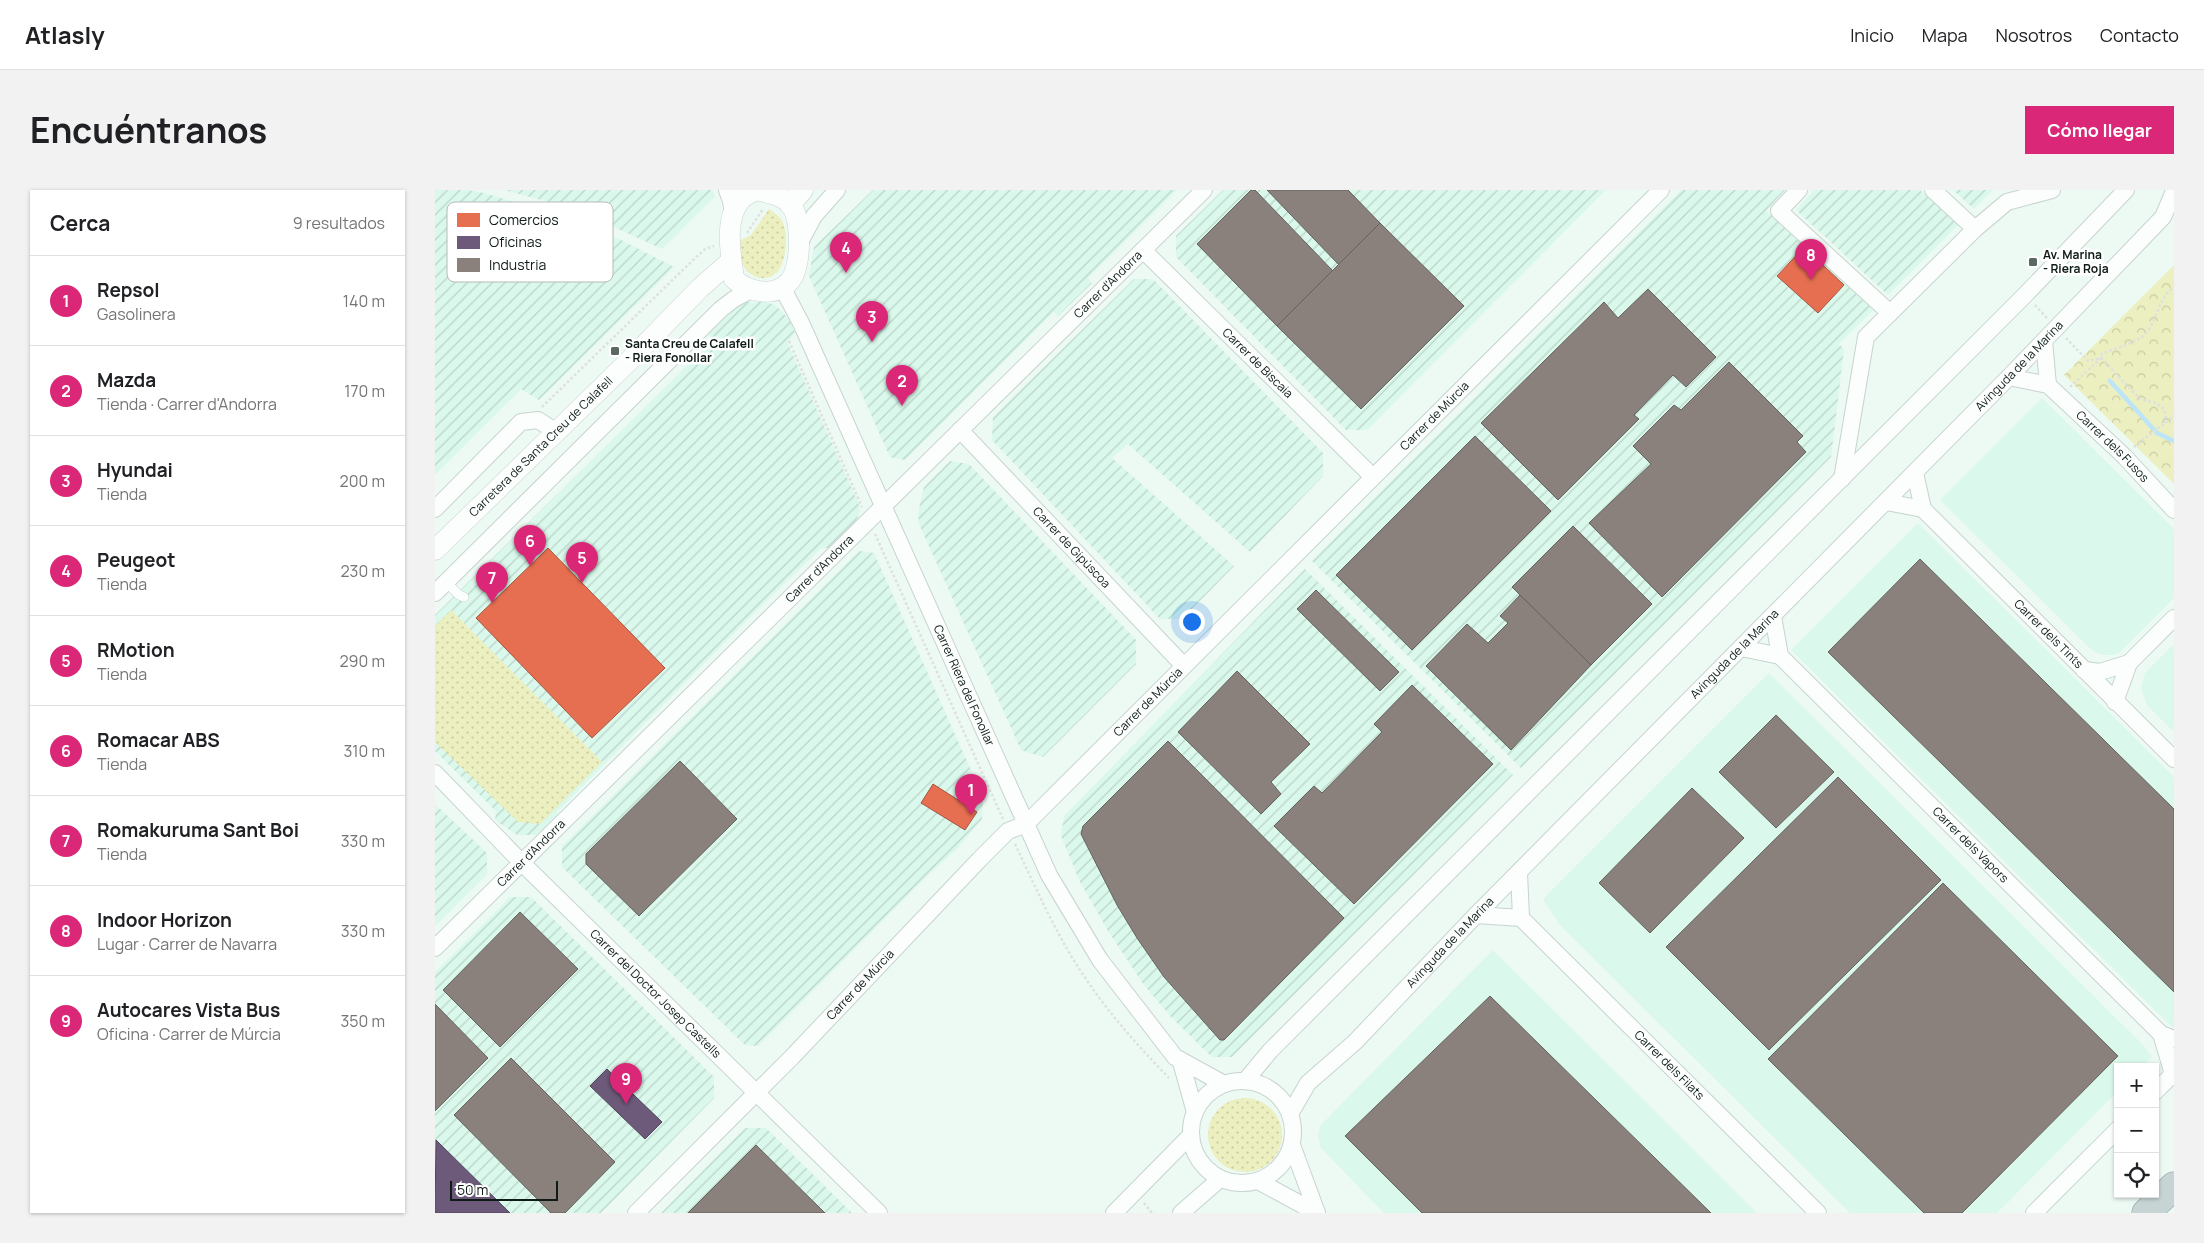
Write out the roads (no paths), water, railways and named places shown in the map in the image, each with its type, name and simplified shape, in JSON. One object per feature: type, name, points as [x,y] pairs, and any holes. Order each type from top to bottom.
[{"type":"highway","points":[[2146,1213],[2174,1186]]},
{"type":"street","points":[[727,190],[733,215],[730,234],[734,279],[751,290],[766,292],[782,287],[790,282],[797,266],[799,244],[796,197],[778,196],[756,190],[743,198],[733,215]]},
{"type":"street","points":[[799,244],[814,216],[837,190]]},
{"type":"street","name":"Carrer d'Andorra","points":[[435,948],[1204,190]]},
{"type":"street","name":"Carrer de Múrcia","points":[[636,1213],[756,1093],[1008,831],[1026,824],[1661,190]]},
{"type":"street","points":[[1799,190],[1779,211],[1890,313]]},
{"type":"street","points":[[1933,190],[1975,229]]},
{"type":"street","points":[[1842,479],[1865,337],[1975,229],[2007,202],[2052,190]]},
{"type":"street","points":[[1245,1081],[1270,1051],[2025,296],[2126,190]]},
{"type":"street","name":"Avinguda de la Marina","points":[[1290,1114],[1309,1083],[1355,1042],[1476,915],[1915,473],[2168,214],[2174,191]]},
{"type":"street","name":"Carrer de Biscaia","points":[[1143,250],[1373,477]]},
{"type":"street","name":"Carretera de Santa Creu de Calafell","points":[[435,550],[629,361],[699,288],[731,260]]},
{"type":"street","name":"Carrer Riera del Fonollar","points":[[782,287],[801,322],[1049,875],[1100,960],[1181,1062]]},
{"type":"street","points":[[440,587],[721,310],[734,299],[751,290]]},
{"type":"street","points":[[2009,377],[2048,385],[2044,341]]},
{"type":"street","name":"Carrer dels Fusos","points":[[2048,385],[2124,456],[2174,510]]},
{"type":"street","points":[[435,508],[521,422],[538,420],[555,431]]},
{"type":"street","name":"Carrer de Gipúscoa","points":[[960,430],[1184,666]]},
{"type":"street","points":[[1886,502],[1923,508],[1915,473]]},
{"type":"street","name":"Carrer dels Tints","points":[[1923,508],[2174,759]]},
{"type":"street","points":[[1741,648],[1780,656],[1773,616]]},
{"type":"street","points":[[2115,702],[2129,663],[2174,618]]},
{"type":"street","name":"Carrer dels Vapors","points":[[1780,656],[2167,1037],[2174,1074]]},
{"type":"street","points":[[2084,670],[2100,672],[2129,663]]},
{"type":"street","name":"Carrer del Doctor Josep Castells","points":[[435,773],[521,862],[879,1213]]},
{"type":"street","points":[[1476,915],[1521,918],[1519,872]]},
{"type":"street","name":"Carrer dels Filats","points":[[1521,918],[1818,1213]]},
{"type":"street","points":[[1181,1062],[1224,1084]]},
{"type":"street","points":[[1181,1062],[1195,1112]]},
{"type":"street","points":[[2159,1088],[2174,1074]]},
{"type":"street","points":[[1292,1145],[1279,1167],[1258,1180],[1243,1183],[1220,1179],[1199,1161],[1193,1149],[1191,1136],[1195,1112],[1206,1095],[1224,1084],[1245,1081],[1264,1086],[1272,1091],[1286,1105],[1290,1114],[1293,1132],[1292,1145],[1317,1213]]},
{"type":"street","points":[[2034,1213],[2114,1133]]},
{"type":"street","points":[[1114,1213],[1191,1136]]},
{"type":"street","points":[[1181,1213],[1220,1179]]},
{"type":"street","points":[[1258,1180],[1317,1213]]},
{"type":"lane","points":[[440,587],[464,597]]},
{"type":"waterway","points":[[2110,381],[2157,433],[2174,441]]},
{"type":"place","name":"Av. Marina - Riera Roja","points":[[2033,262]]},
{"type":"place","name":"Peugeot","points":[[846,273]]},
{"type":"place","name":"Indoor Horizon","points":[[1811,280]]},
{"type":"place","name":"Hyundai","points":[[872,342]]},
{"type":"place","name":"Santa Creu de Calafell - Riera Fonollar","points":[[615,351]]},
{"type":"place","name":"Mazda","points":[[902,406]]},
{"type":"place","name":"Romacar ABS","points":[[530,566]]},
{"type":"place","name":"RMotion","points":[[582,583]]},
{"type":"place","name":"Romakuruma Sant Boi","points":[[492,603]]},
{"type":"place","name":"Repsol","points":[[971,815]]},
{"type":"place","name":"Autocares Vista Bus","points":[[626,1104]]}]
